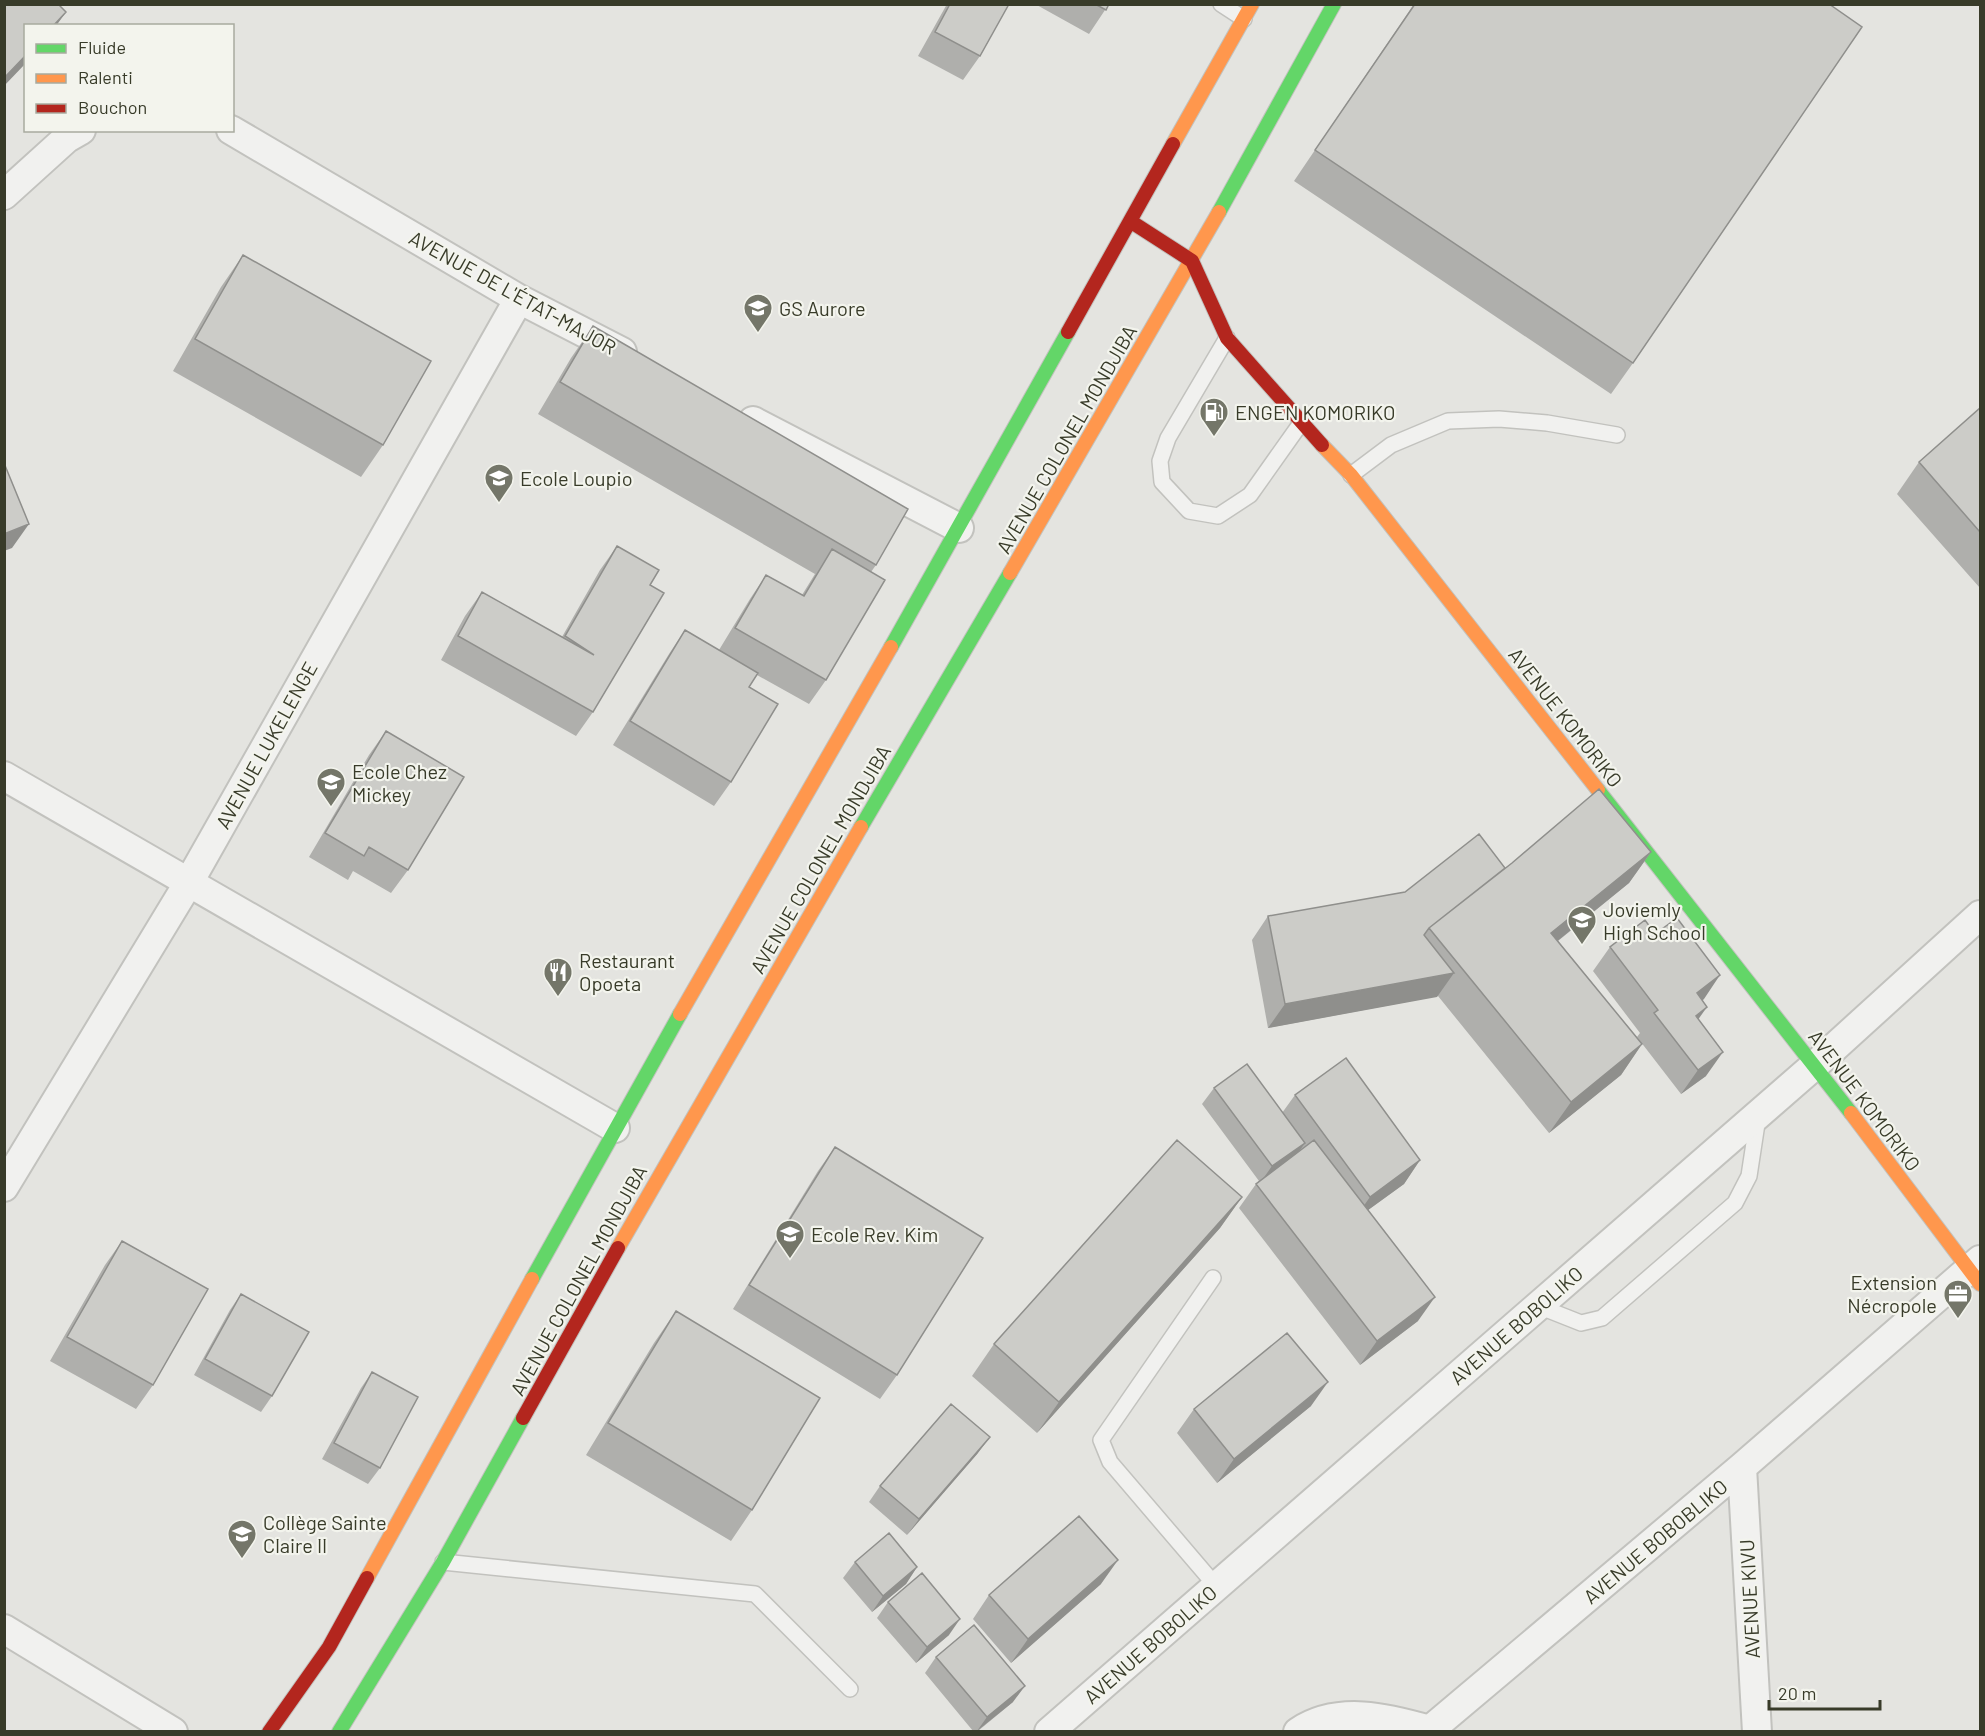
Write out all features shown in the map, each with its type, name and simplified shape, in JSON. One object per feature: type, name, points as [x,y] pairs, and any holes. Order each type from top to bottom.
[{"type":"main road","name":"AVENUE COLONEL MONDJIBA","points":[[269,1731],[328,1647],[615,1128],[959,528],[1252,4]]},
{"type":"main road","name":"AVENUE COLONEL MONDJIBA","points":[[339,1731],[443,1562],[666,1161],[1192,261],[1334,4]]},
{"type":"main road","points":[[1130,220],[1192,261]]},
{"type":"main road","name":"AVENUE KOMORIKO","points":[[1192,261],[1227,338],[1301,423],[1351,475],[1977,1271]]},
{"type":"street","points":[[4,195],[67,138],[78,132]]},
{"type":"street","name":"AVENUE DE L'ÉTAT-MAJOR","points":[[234,132],[519,299],[645,364]]},
{"type":"street","name":"AVENUE LUKELENGE","points":[[4,1187],[189,882],[519,299]]},
{"type":"street","points":[[729,408],[959,528]]},
{"type":"street","points":[[4,776],[615,1128]]},
{"type":"street","name":"AVENUE BOBOLIKO","points":[[1049,1731],[1815,1065],[1980,915]]},
{"type":"street","name":"AVENUE BOBOBLIKO","points":[[1298,1731],[1341,1716],[1383,1716],[1430,1731],[1977,1271]]},
{"type":"street","name":"AVENUE KIVU","points":[[1742,1467],[1757,1731]]},
{"type":"street","points":[[4,1629],[173,1731]]},
{"type":"lane","points":[[1221,4],[1244,19]]},
{"type":"lane","points":[[1227,338],[1168,438],[1160,461],[1162,482],[1174,497],[1189,511],[1218,516],[1250,495],[1301,423]]},
{"type":"lane","points":[[1351,475],[1391,445],[1448,421],[1499,419],[1547,423],[1617,435]]},
{"type":"lane","points":[[1538,1306],[1581,1323],[1602,1318],[1735,1203],[1749,1176],[1759,1114]]},
{"type":"lane","points":[[1213,1278],[1101,1440],[1110,1462],[1216,1586]]},
{"type":"lane","points":[[443,1562],[755,1594],[850,1689]]},
{"type":"building","points":[[4,4],[58,4],[66,12],[55,24],[24,24],[24,57],[4,78]]},
{"type":"building","points":[[950,4],[1009,4],[980,56],[935,32]]},
{"type":"building","points":[[1095,4],[1109,4],[1106,10]]},
{"type":"building","points":[[1415,4],[1829,4],[1862,27],[1633,363],[1315,150]]},
{"type":"building","points":[[243,255],[431,361],[383,445],[195,339]]},
{"type":"building","points":[[593,326],[908,509],[876,565],[560,382]]},
{"type":"building","points":[[1980,408],[1980,532],[1919,462]]},
{"type":"building","points":[[4,463],[29,524],[4,534]]},
{"type":"building","points":[[617,546],[659,570],[650,585],[664,593],[593,712],[458,636],[482,592],[594,655],[565,636]]},
{"type":"building","points":[[832,549],[885,580],[826,680],[735,628],[766,575],[804,596]]},
{"type":"building","points":[[685,630],[758,673],[749,687],[778,704],[731,782],[630,721]]},
{"type":"building","points":[[386,731],[464,777],[408,870],[369,847],[364,856],[325,833]]},
{"type":"building","points":[[1599,789],[1651,852],[1551,933],[1642,1044],[1571,1102],[1429,928],[1512,863]]},
{"type":"building","points":[[1479,834],[1505,868],[1429,928],[1424,935],[1454,973],[1285,1004],[1268,916],[1405,892]]},
{"type":"building","points":[[1677,918],[1720,975],[1697,993],[1707,1007],[1696,1016],[1723,1052],[1698,1070],[1654,1013],[1658,1010],[1610,947],[1645,920],[1655,934]]},
{"type":"building","points":[[1346,1058],[1420,1160],[1370,1197],[1295,1095]]},
{"type":"building","points":[[1247,1064],[1305,1143],[1272,1166],[1214,1088]]},
{"type":"building","points":[[1177,1140],[1242,1197],[1059,1402],[994,1344]]},
{"type":"building","points":[[1314,1140],[1435,1297],[1377,1341],[1256,1184]]},
{"type":"building","points":[[835,1147],[983,1238],[897,1375],[749,1285]]},
{"type":"building","points":[[122,1241],[208,1289],[153,1385],[67,1337]]},
{"type":"building","points":[[241,1294],[309,1332],[272,1396],[205,1359]]},
{"type":"building","points":[[676,1311],[820,1398],[752,1510],[608,1423]]},
{"type":"building","points":[[1287,1333],[1328,1382],[1234,1459],[1194,1409]]},
{"type":"building","points":[[372,1372],[418,1397],[380,1468],[334,1443]]},
{"type":"building","points":[[951,1404],[990,1437],[919,1519],[880,1486]]},
{"type":"building","points":[[1079,1516],[1118,1560],[1028,1639],[989,1595]]},
{"type":"building","points":[[889,1533],[917,1567],[883,1596],[855,1562]]},
{"type":"building","points":[[922,1573],[960,1619],[927,1647],[888,1602]]},
{"type":"building","points":[[974,1625],[1025,1686],[987,1717],[936,1657]]},
{"type":"traffic: fast","points":[[1219,212],[1334,4]]},
{"type":"traffic: fast","points":[[891,647],[1068,332]]},
{"type":"traffic: fast","points":[[861,827],[1010,573]]},
{"type":"traffic: fast","points":[[1598,790],[1851,1113]]},
{"type":"traffic: fast","points":[[532,1279],[680,1014]]},
{"type":"traffic: fast","points":[[339,1732],[443,1562],[523,1418]]},
{"type":"traffic: slow","points":[[1173,144],[1252,4]]},
{"type":"traffic: slow","points":[[1010,573],[1219,212]]},
{"type":"traffic: slow","points":[[1322,445],[1351,475],[1598,790]]},
{"type":"traffic: slow","points":[[680,1014],[891,647]]},
{"type":"traffic: slow","points":[[618,1248],[861,827]]},
{"type":"traffic: slow","points":[[1851,1113],[1980,1284]]},
{"type":"traffic: slow","points":[[367,1578],[532,1279]]},
{"type":"traffic: jam","points":[[1068,332],[1173,144]]},
{"type":"traffic: jam","points":[[1130,221],[1192,261],[1227,338],[1322,445]]},
{"type":"traffic: jam","points":[[523,1418],[618,1248]]},
{"type":"traffic: jam","points":[[269,1732],[329,1647],[367,1578]]},
{"type":"place","name":"GS Aurore","points":[[758,334]]},
{"type":"place","name":"ENGEN KOMORIKO","points":[[1214,438]]},
{"type":"place","name":"Ecole Loupio","points":[[499,504]]},
{"type":"place","name":"Ecole Chez Mickey","points":[[331,808]]},
{"type":"place","name":"Joviemly High School","points":[[1582,946]]},
{"type":"place","name":"Restaurant Opoeta","points":[[558,998]]},
{"type":"place","name":"Ecole Rev. Kim","points":[[790,1260]]},
{"type":"place","name":"Extension Nécropole","points":[[1958,1320]]},
{"type":"place","name":"Collège Sainte Claire II","points":[[242,1560]]}]
